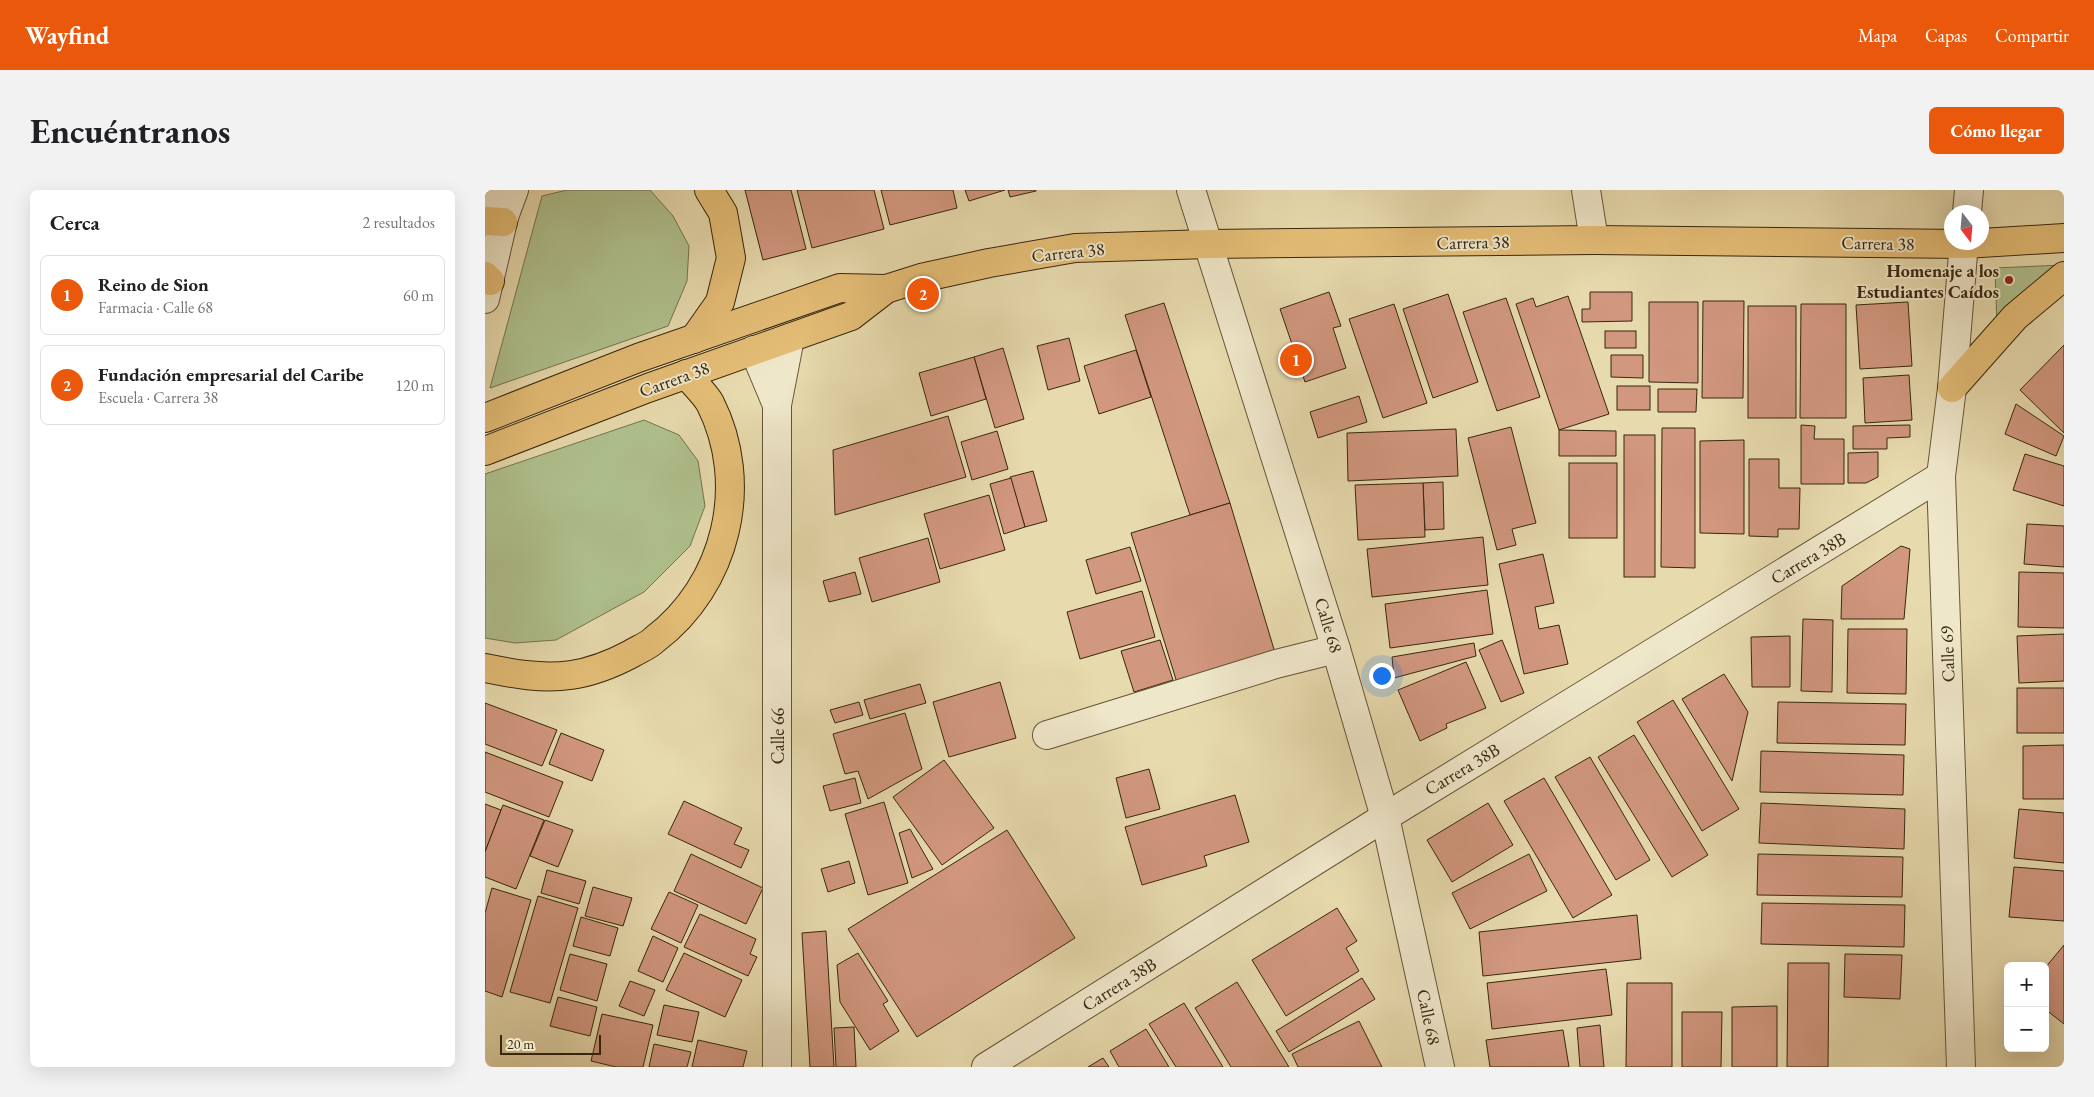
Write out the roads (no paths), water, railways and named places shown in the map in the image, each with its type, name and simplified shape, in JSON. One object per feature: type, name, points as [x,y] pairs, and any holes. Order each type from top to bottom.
[{"type":"main road","points":[[694,339],[720,302],[731,258],[723,213],[709,190]]},
{"type":"main road","name":"Carrera 38","points":[[1989,242],[2064,238]]},
{"type":"main road","name":"Carrera 38","points":[[485,418],[638,358],[840,288],[886,289],[960,269],[1075,248],[1209,244],[1594,240],[1944,243]]},
{"type":"main road","points":[[1952,388],[2015,317],[2064,276]]},
{"type":"main road","name":"Carrera 38","points":[[485,451],[685,374],[851,316],[886,289]]},
{"type":"main road","points":[[485,668],[527,677],[572,675],[615,662],[654,641],[686,610],[711,573],[726,531],[731,487],[725,443],[709,402],[685,374]]},
{"type":"street","points":[[487,286],[497,220],[514,190]]},
{"type":"street","name":"Calle 68","points":[[1191,190],[1336,649],[1385,817],[1440,1067]]},
{"type":"street","points":[[1586,190],[1594,240]]},
{"type":"street","points":[[1968,205],[1969,190]]},
{"type":"street","points":[[485,193],[497,220]]},
{"type":"street","name":"Calle 69","points":[[1961,1067],[1941,476],[1952,388],[1963,250]]},
{"type":"street","name":"Calle 66","points":[[777,1067],[777,405],[789,338]]},
{"type":"street","name":"Calle 66","points":[[754,350],[777,405]]},
{"type":"street","name":"Carrera 38B","points":[[986,1067],[1385,817],[1941,476]]},
{"type":"street","points":[[1047,734],[1276,664],[1336,649]]},
{"type":"place","name":"Homenaje a los Estudiantes Caídos","points":[[2009,280]]},
{"type":"place","name":"Fundación empresarial del Caribe","points":[[923,294]]},
{"type":"place","name":"Reino de Sion","points":[[1296,360]]}]
